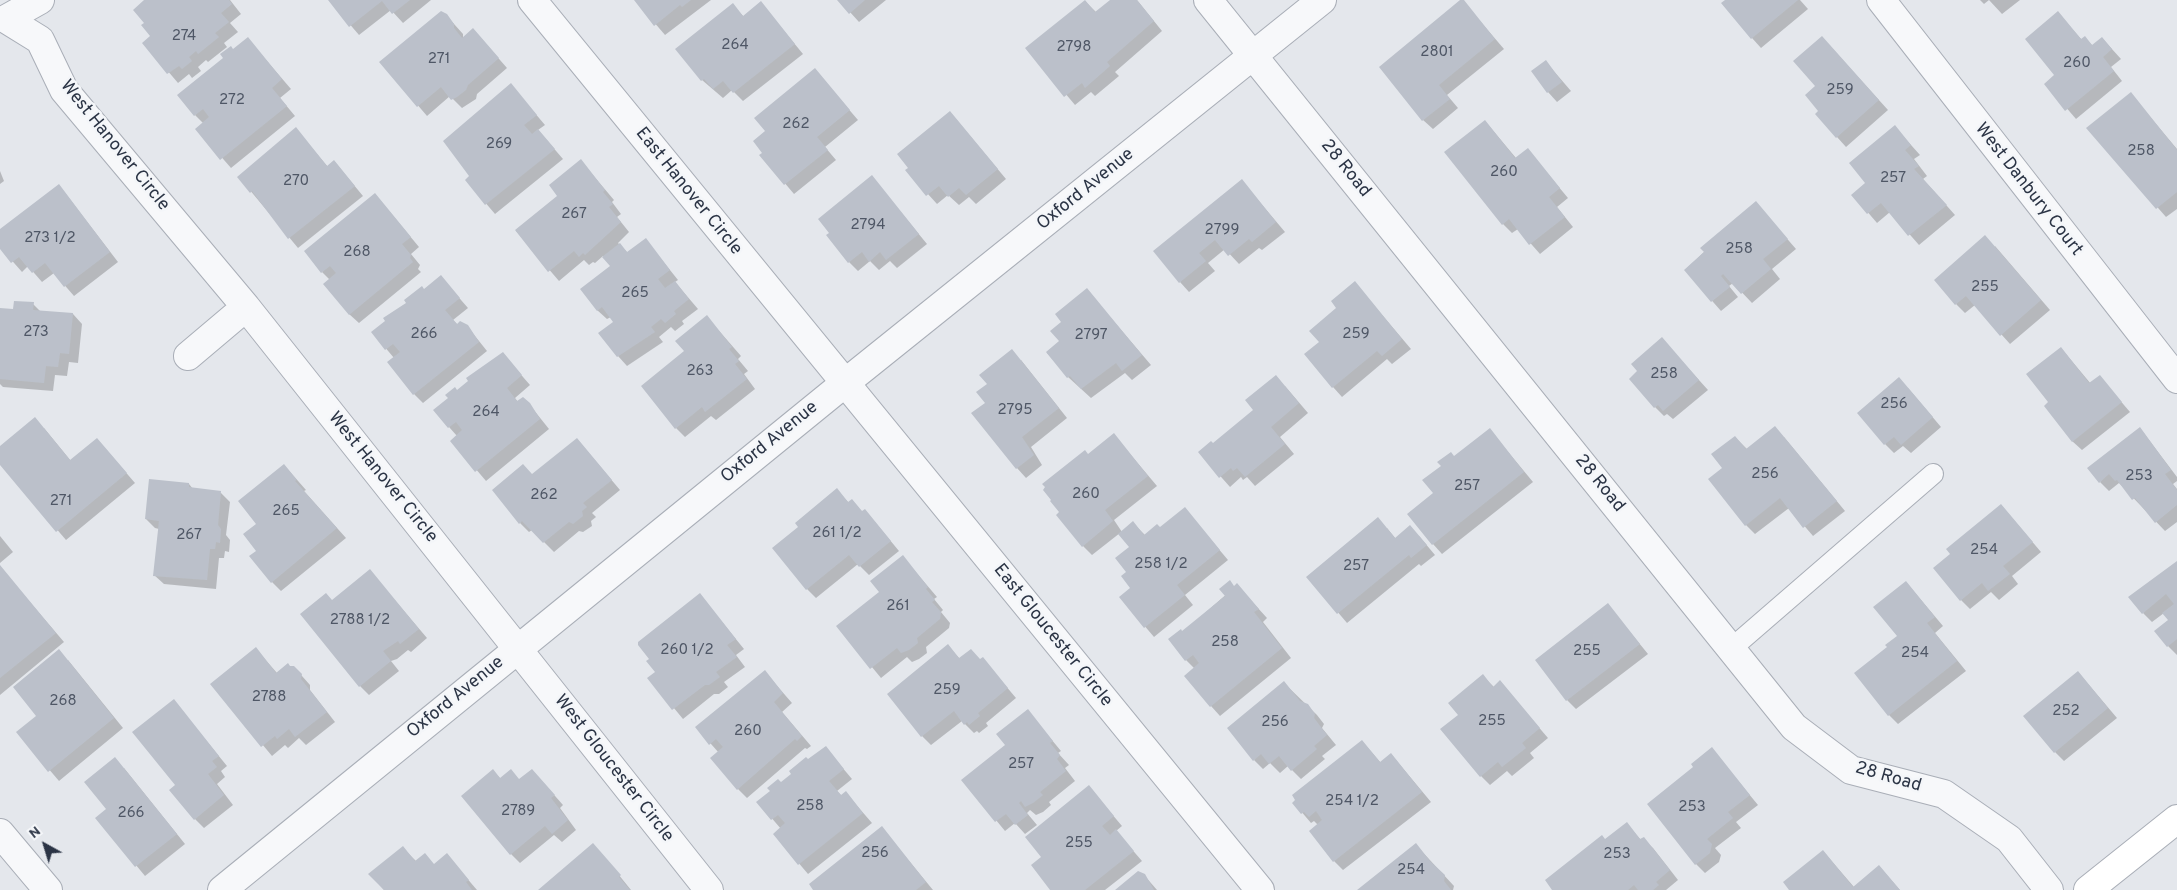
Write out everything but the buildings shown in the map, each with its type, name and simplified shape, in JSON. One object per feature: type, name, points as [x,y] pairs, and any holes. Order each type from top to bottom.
[{"type":"main road","points":[[2088,890],[2177,819]]},
{"type":"street","name":"West Hanover Circle","points":[[40,0],[6,19],[40,40],[64,90],[246,307],[518,648]]},
{"type":"street","name":"East Hanover Circle","points":[[532,0],[845,383]]},
{"type":"street","name":"28 Road","points":[[1208,0],[1794,727],[1852,770],[1944,794],[2009,839],[2049,890]]},
{"type":"street","name":"Oxford Avenue","points":[[222,890],[845,383],[1322,0]]},
{"type":"street","name":"West Danbury Court","points":[[1881,0],[2177,380]]},
{"type":"street","points":[[188,356],[246,307]]},
{"type":"street","name":"East Gloucester Circle","points":[[845,383],[1260,890]]},
{"type":"street","name":"West Gloucester Circle","points":[[518,648],[709,890]]},
{"type":"street","points":[[0,833],[48,890]]},
{"type":"lane","points":[[1732,648],[1934,474]]}]
